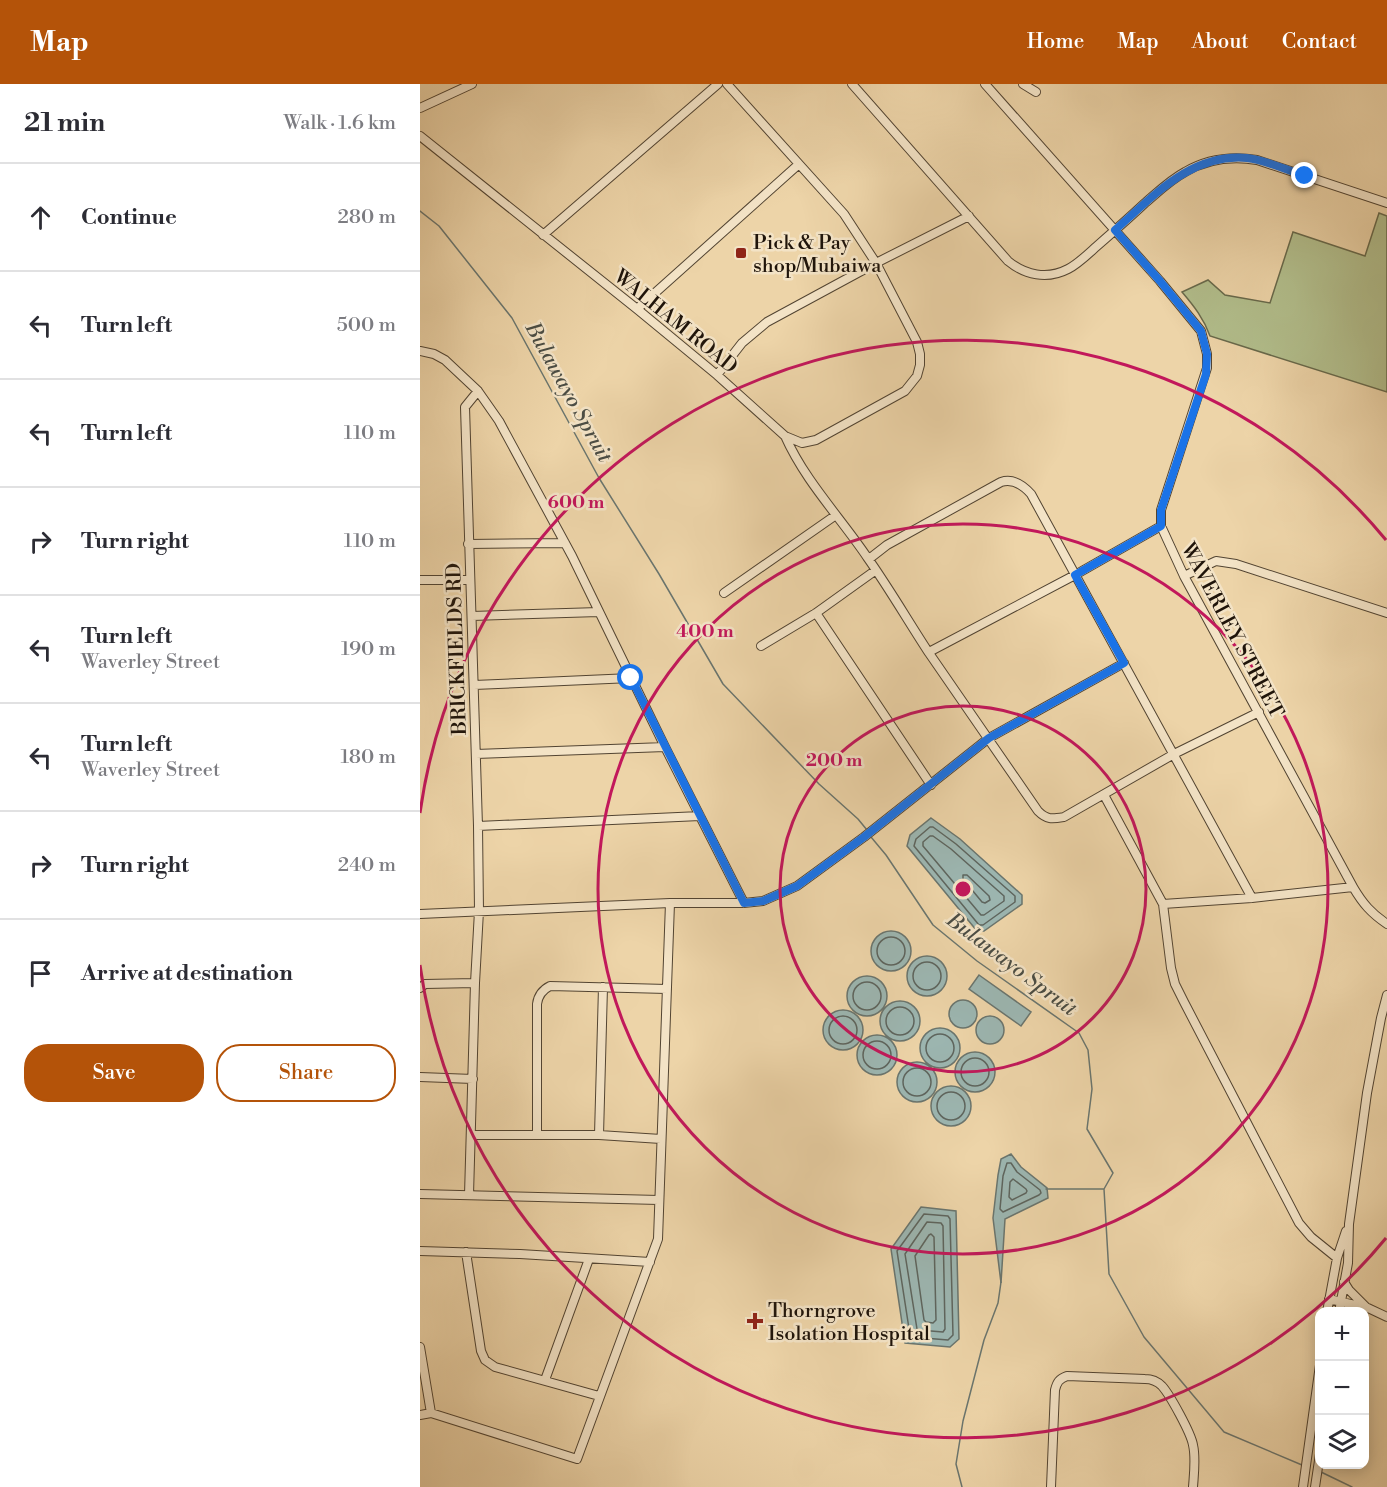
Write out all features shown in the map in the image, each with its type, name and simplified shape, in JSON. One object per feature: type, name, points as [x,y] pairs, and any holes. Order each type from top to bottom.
[{"type":"street","points":[[420,108],[472,84]]},
{"type":"street","points":[[543,235],[718,84]]},
{"type":"street","points":[[727,84],[844,214],[876,263],[918,342],[920,354],[917,376],[905,391],[816,440],[802,443],[785,436]]},
{"type":"street","points":[[852,84],[1008,261],[1026,273],[1037,275],[1068,269],[1184,172],[1201,164],[1222,159],[1257,160],[1387,203]]},
{"type":"street","name":"WAVERLEY STREET","points":[[985,84],[1160,281],[1201,331],[1207,354],[1206,374],[1161,510],[1161,526],[1184,576],[1353,888],[1372,914],[1387,924]]},
{"type":"street","points":[[1023,84],[1036,92]]},
{"type":"street","name":"WALHAM ROAD","points":[[420,136],[638,309],[785,436]]},
{"type":"street","points":[[638,309],[800,164]]},
{"type":"street","points":[[717,375],[742,343],[767,322],[969,216]]},
{"type":"street","points":[[420,351],[434,354],[445,360],[478,391],[499,421],[565,543],[744,903]]},
{"type":"street","name":"BRICKFIELDS RD","points":[[469,1195],[479,911],[465,407],[478,391]]},
{"type":"street","points":[[785,436],[794,456],[869,559],[929,652],[1043,817],[1049,819],[1064,817],[1174,754],[1258,712]]},
{"type":"street","points":[[869,559],[887,545],[1001,482],[1011,480],[1022,486],[1031,494],[1252,898]]},
{"type":"street","points":[[724,593],[836,515]]},
{"type":"street","points":[[929,652],[1075,575],[1161,526]]},
{"type":"street","points":[[468,544],[565,543]]},
{"type":"street","points":[[1184,576],[1216,561],[1224,561],[1387,613]]},
{"type":"street","points":[[761,646],[816,613],[876,570]]},
{"type":"street","points":[[420,580],[470,579]]},
{"type":"street","points":[[472,616],[599,612]]},
{"type":"street","points":[[816,613],[930,785]]},
{"type":"street","points":[[420,914],[763,901],[797,886],[864,837],[989,738],[1124,663]]},
{"type":"street","points":[[474,685],[631,678]]},
{"type":"street","points":[[476,753],[665,747]]},
{"type":"street","points":[[1104,795],[1163,904],[1175,984],[1184,1002],[1299,1223],[1311,1237],[1337,1258]]},
{"type":"street","points":[[478,826],[700,816]]},
{"type":"street","points":[[1163,904],[1353,888]]},
{"type":"street","points":[[420,1415],[431,1413],[577,1459],[658,1239],[670,903]]},
{"type":"street","points":[[420,988],[425,984],[475,983]]},
{"type":"street","points":[[537,1134],[538,998],[545,989],[550,986],[667,989]]},
{"type":"street","points":[[599,1135],[603,987]]},
{"type":"street","points":[[1340,1307],[1348,1263],[1349,1224],[1367,1093],[1380,1018],[1387,994]]},
{"type":"street","points":[[420,1077],[473,1079]]},
{"type":"street","points":[[472,1135],[599,1135],[661,1139]]},
{"type":"street","points":[[420,1194],[659,1200]]},
{"type":"street","points":[[1328,1307],[1337,1258],[1349,1224]]},
{"type":"street","points":[[420,1251],[650,1262]]},
{"type":"street","points":[[466,1252],[481,1351],[485,1360],[506,1371],[599,1396]]},
{"type":"street","points":[[545,1380],[589,1258]]},
{"type":"street","points":[[1344,1282],[1361,1307]]},
{"type":"street","points":[[1329,1299],[1356,1307]]},
{"type":"street","points":[[1369,1311],[1387,1317]]},
{"type":"street","points":[[420,1347],[431,1413]]},
{"type":"street","points":[[1051,1487],[1055,1390],[1061,1378],[1068,1376],[1151,1379],[1160,1384],[1193,1441],[1195,1454],[1193,1487]]},
{"type":"street","points":[[1303,1487],[1315,1401]]},
{"type":"street","points":[[1315,1487],[1317,1469]]},
{"type":"green space","points":[[1379,213],[1387,216],[1387,392],[1210,336],[1198,313],[1182,292],[1208,280],[1225,295],[1270,303],[1293,232],[1365,256]]},
{"type":"water","points":[[931,818],[960,839],[1022,895],[1022,904],[984,931],[977,931],[907,846],[910,835]]},
{"type":"water","points":[[891,931],[905,937],[911,951],[905,965],[891,971],[877,965],[871,951],[877,937]]},
{"type":"water","points":[[927,956],[941,962],[947,976],[941,990],[927,996],[913,990],[907,976],[913,962]]},
{"type":"water","points":[[979,975],[1031,1012],[1021,1026],[969,989]]},
{"type":"water","points":[[867,976],[881,982],[887,996],[881,1010],[867,1016],[853,1010],[847,996],[853,982]]},
{"type":"water","points":[[963,1000],[973,1004],[977,1014],[973,1024],[963,1028],[953,1024],[949,1014],[953,1004]]},
{"type":"water","points":[[900,1001],[914,1007],[920,1021],[914,1035],[900,1041],[886,1035],[880,1021],[886,1007]]},
{"type":"water","points":[[843,1010],[857,1016],[863,1030],[857,1044],[843,1050],[829,1044],[823,1030],[829,1016]]},
{"type":"water","points":[[990,1016],[1000,1020],[1004,1030],[1000,1040],[990,1044],[980,1040],[976,1030],[980,1020]]},
{"type":"water","points":[[940,1028],[954,1034],[960,1048],[954,1062],[940,1068],[926,1062],[920,1048],[926,1034]]},
{"type":"water","points":[[877,1035],[891,1041],[897,1055],[891,1069],[877,1075],[863,1069],[857,1055],[863,1041]]},
{"type":"water","points":[[975,1052],[989,1058],[995,1072],[989,1086],[975,1092],[961,1086],[955,1072],[961,1058]]},
{"type":"water","points":[[917,1062],[931,1068],[937,1082],[931,1096],[917,1102],[903,1096],[897,1082],[903,1068]]},
{"type":"water","points":[[951,1086],[965,1092],[971,1106],[965,1120],[951,1126],[937,1120],[931,1106],[937,1092]]},
{"type":"water","points":[[1011,1154],[1021,1167],[1047,1188],[1048,1198],[1005,1219],[1001,1283],[993,1218],[1001,1159]]},
{"type":"water","points":[[921,1207],[956,1211],[959,1339],[950,1347],[905,1343],[891,1249]]},
{"type":"waterway","name":"Bulawayo Spruit","points":[[420,211],[439,226],[512,318],[599,478],[659,574],[723,684],[819,784],[867,830]]},
{"type":"waterway","name":"Bulawayo Spruit","points":[[871,837],[886,855],[933,925],[977,961],[1079,1033],[1088,1050],[1092,1089],[1087,1129],[1113,1173],[1104,1189],[1109,1274],[1144,1337],[1224,1432],[1302,1465]]},
{"type":"waterway","points":[[1046,1189],[1104,1189]]},
{"type":"waterway","points":[[962,1487],[956,1464],[963,1421],[984,1340],[998,1303],[1001,1282]]},
{"type":"waterway","name":"Bulawayo Spruit","points":[[1321,1472],[1352,1487]]},
{"type":"place","name":"Pick & Pay shop/Mubaiwa","points":[[741,253]]},
{"type":"place","name":"Thorngrove Isolation Hospital","points":[[755,1321]]},
{"type":"route","points":[[631,678],[744,903],[763,901],[797,886],[864,837],[989,738],[1124,663],[1075,575],[1161,526],[1161,510],[1206,374],[1208,360],[1201,331],[1115,230],[1177,177],[1191,168],[1210,161],[1245,158],[1305,176]]}]
